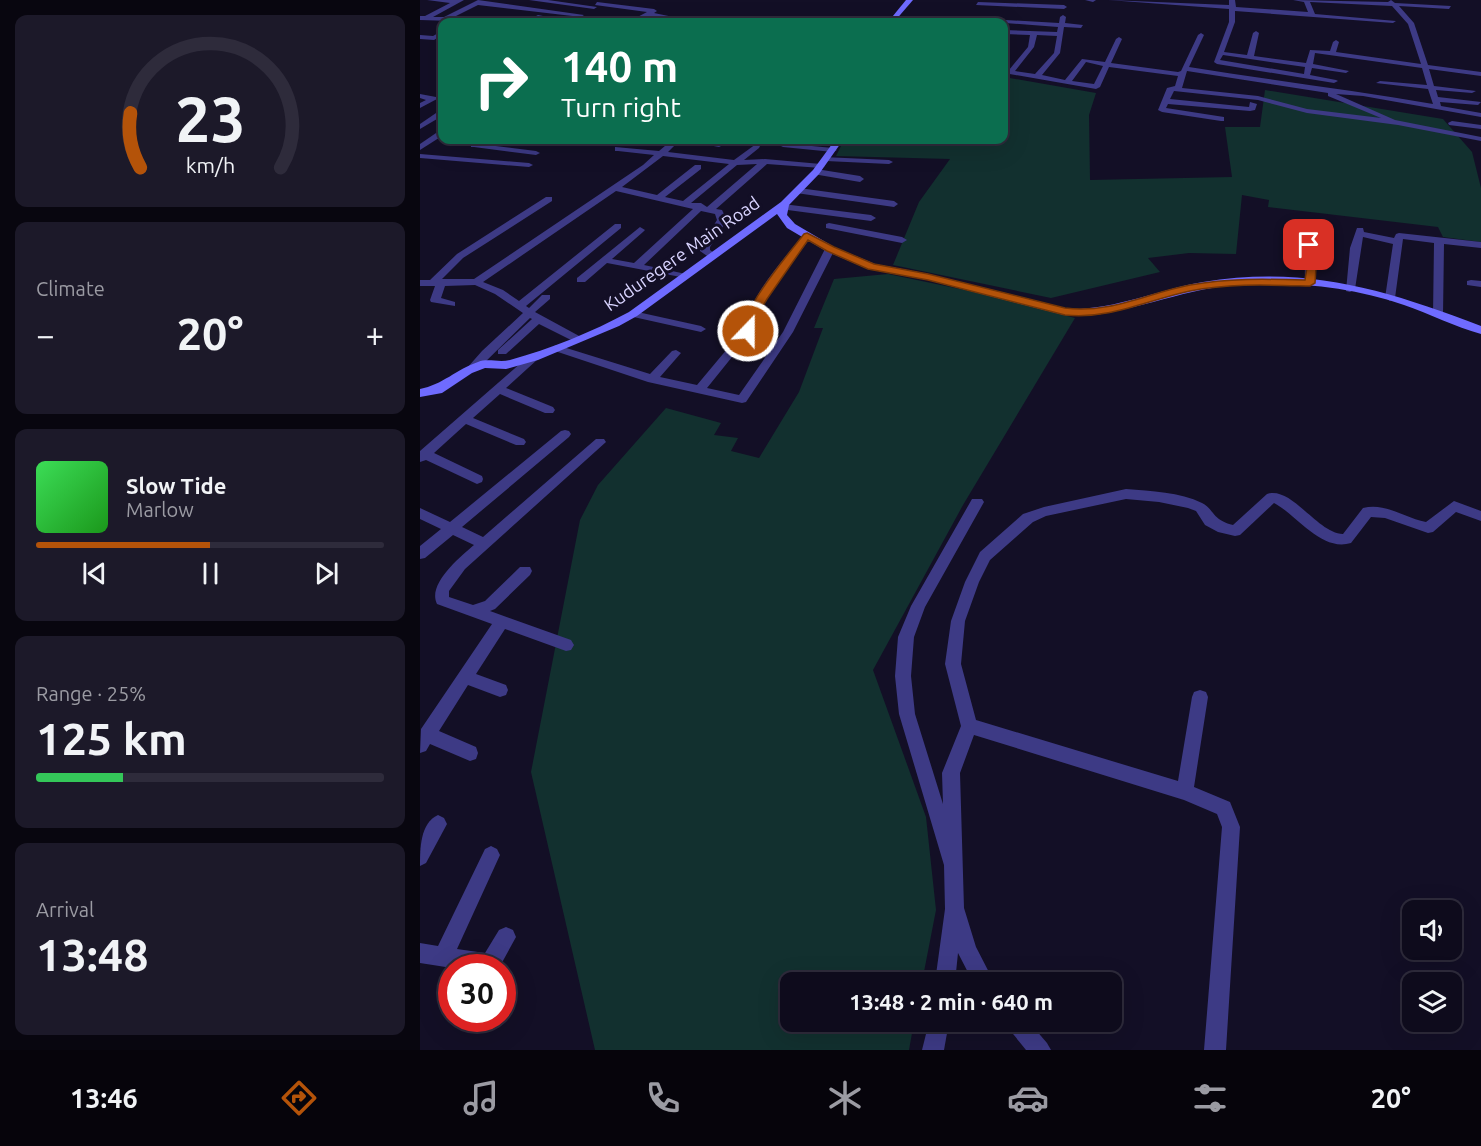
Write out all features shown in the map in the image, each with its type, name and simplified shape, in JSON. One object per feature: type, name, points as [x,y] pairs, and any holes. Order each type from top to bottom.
[{"type":"street","points":[[430,0],[458,1]]},
{"type":"street","points":[[532,0],[654,10],[640,18]]},
{"type":"street","points":[[894,18],[910,0]]},
{"type":"street","points":[[1111,0],[1309,6],[1392,2],[1450,11],[1422,14]]},
{"type":"street","points":[[1296,0],[1309,6],[1393,21]]},
{"type":"street","points":[[423,18],[458,1]]},
{"type":"street","points":[[447,18],[480,1],[581,15]]},
{"type":"street","points":[[1392,2],[1411,23],[1438,108]]},
{"type":"street","points":[[576,18],[597,4]]},
{"type":"street","points":[[978,4],[1065,4],[1056,53],[1037,77]]},
{"type":"street","points":[[1246,4],[1412,14]]},
{"type":"street","points":[[1213,76],[1232,22],[1233,5]]},
{"type":"street","points":[[462,11],[473,12]]},
{"type":"street","points":[[648,14],[674,18]]},
{"type":"street","points":[[1052,15],[1063,16]]},
{"type":"street","points":[[536,18],[540,16]]},
{"type":"street","points":[[423,18],[438,19]]},
{"type":"street","points":[[1008,22],[1081,26]]},
{"type":"street","points":[[432,28],[438,30]]},
{"type":"street","points":[[1008,32],[1061,34]]},
{"type":"street","points":[[1008,70],[1031,47],[1034,33]]},
{"type":"street","points":[[1250,57],[1256,33]]},
{"type":"street","points":[[420,37],[434,38],[438,34]]},
{"type":"street","points":[[1201,35],[1179,87],[1170,90],[1162,110],[1221,119]]},
{"type":"street","points":[[1008,71],[1096,87],[1119,39]]},
{"type":"street","points":[[1332,53],[1336,42]]},
{"type":"street","points":[[1306,88],[1312,51],[1481,74]]},
{"type":"street","points":[[1220,53],[1346,71]]},
{"type":"street","points":[[1067,82],[1083,60],[1178,74],[1185,70],[1324,91],[1363,94],[1481,115]]},
{"type":"street","points":[[1217,62],[1334,81]]},
{"type":"street","points":[[1380,83],[1472,91]]},
{"type":"street","points":[[1174,89],[1258,98],[1307,111],[1398,123]]},
{"type":"street","points":[[1324,91],[1412,128],[1481,139]]},
{"type":"street","points":[[420,96],[433,99],[420,106]]},
{"type":"street","points":[[1435,99],[1478,103]]},
{"type":"street","points":[[1165,101],[1245,109],[1252,108],[1253,104]]},
{"type":"street","points":[[1412,128],[1401,113],[1408,106],[1420,105]]},
{"type":"street","points":[[420,127],[438,116]]},
{"type":"street","points":[[1452,123],[1481,127]]},
{"type":"street","points":[[420,148],[438,137]]},
{"type":"street","points":[[476,282],[614,188],[663,153],[670,144]]},
{"type":"street","points":[[711,144],[718,145]]},
{"type":"street","name":"Kuduregere Main Road","points":[[420,393],[437,390],[473,368],[484,364],[506,365],[534,357],[615,324],[633,314],[683,276],[784,206],[824,162],[836,144]]},
{"type":"street","points":[[456,157],[474,145],[536,153]]},
{"type":"street","points":[[783,145],[860,179]]},
{"type":"street","points":[[686,203],[756,146]]},
{"type":"street","points":[[618,149],[736,163],[765,161],[889,162]]},
{"type":"street","points":[[420,156],[456,157],[529,165]]},
{"type":"street","points":[[636,267],[706,207],[765,161]]},
{"type":"street","points":[[659,198],[698,167]]},
{"type":"street","points":[[614,188],[706,207],[719,212],[722,220],[705,247],[705,251],[712,256]]},
{"type":"street","points":[[799,191],[894,204]]},
{"type":"street","points":[[451,304],[435,300],[437,282],[460,256],[549,199]]},
{"type":"street","points":[[871,218],[784,206],[782,215],[791,226],[830,249],[872,267],[928,277],[1065,312],[1085,314],[1109,311],[1189,288],[1244,281],[1310,283],[1390,298],[1481,330]]},
{"type":"street","points":[[699,390],[748,331],[749,321],[762,298],[810,237],[829,226],[838,215]]},
{"type":"street","points":[[1309,225],[1310,283]]},
{"type":"street","points":[[473,368],[618,226]]},
{"type":"street","points":[[829,226],[902,240]]},
{"type":"street","points":[[581,280],[640,230]]},
{"type":"street","points":[[1350,289],[1360,232],[1400,242]]},
{"type":"street","points":[[1390,298],[1400,242],[1399,236],[1481,245]]},
{"type":"street","points":[[1438,315],[1439,240]]},
{"type":"street","points":[[556,348],[652,379],[742,399],[788,332],[830,249]]},
{"type":"street","points":[[605,260],[683,276]]},
{"type":"street","points":[[420,283],[476,282],[500,292],[529,312],[577,339]]},
{"type":"street","points":[[502,352],[529,312],[546,297]]},
{"type":"street","points":[[633,314],[701,330]]},
{"type":"street","points":[[652,379],[676,353]]},
{"type":"street","points":[[477,479],[423,456],[534,357]]},
{"type":"street","points":[[499,389],[549,410]]},
{"type":"street","points":[[464,419],[520,442]]},
{"type":"street","points":[[420,554],[565,434]]},
{"type":"street","points":[[566,645],[442,600],[442,590],[460,565],[600,442]]},
{"type":"street","points":[[946,972],[954,908],[951,860],[951,773],[969,726],[953,664],[958,621],[972,582],[985,556],[1022,523],[1044,512],[1126,494],[1159,497],[1191,504],[1201,508],[1210,521],[1235,531],[1272,496],[1282,500],[1328,537],[1338,540],[1346,539],[1368,512],[1385,511],[1418,526],[1428,528],[1454,506],[1481,516]]},
{"type":"street","points":[[951,860],[908,714],[903,676],[905,647],[906,637],[918,606],[977,502]]},
{"type":"street","points":[[420,513],[484,544]]},
{"type":"street","points":[[474,611],[490,605],[525,571]]},
{"type":"street","points":[[470,753],[424,740],[502,621]]},
{"type":"street","points":[[465,678],[500,690]]},
{"type":"street","points":[[1185,792],[1200,697]]},
{"type":"street","points":[[969,726],[1185,792],[1224,808],[1231,827],[1215,1050]]},
{"type":"street","points":[[420,857],[438,824]]},
{"type":"street","points":[[443,954],[491,855]]},
{"type":"street","points":[[954,908],[967,951],[979,972]]},
{"type":"street","points":[[496,954],[506,937]]},
{"type":"street","points":[[420,953],[438,955]]},
{"type":"street","points":[[933,1050],[937,1032]]},
{"type":"street","points":[[1025,1032],[1040,1050]]},
{"type":"green space","points":[[1008,78],[1096,93],[1089,115],[1090,180],[1232,177],[1225,127],[1260,127],[1265,90],[1443,119],[1472,152],[1481,188],[1481,242],[1443,237],[1438,227],[1268,207],[1269,200],[1242,195],[1236,254],[1189,253],[1148,258],[1160,272],[1051,298],[893,265],[919,202],[950,159],[836,156],[842,144],[1008,144]]},
{"type":"green space","points":[[888,274],[984,294],[1075,318],[963,505],[873,670],[926,817],[936,910],[924,972],[780,972],[780,1032],[912,1032],[909,1050],[595,1050],[531,772],[580,520],[598,485],[666,408],[721,423],[714,435],[738,438],[731,451],[759,458],[799,392],[823,328],[814,328],[834,279]]},
{"type":"route","points":[[748,331],[749,321],[762,298],[807,236],[830,249],[872,267],[928,277],[1065,312],[1085,314],[1109,311],[1189,288],[1244,281],[1310,283],[1309,245]]}]
